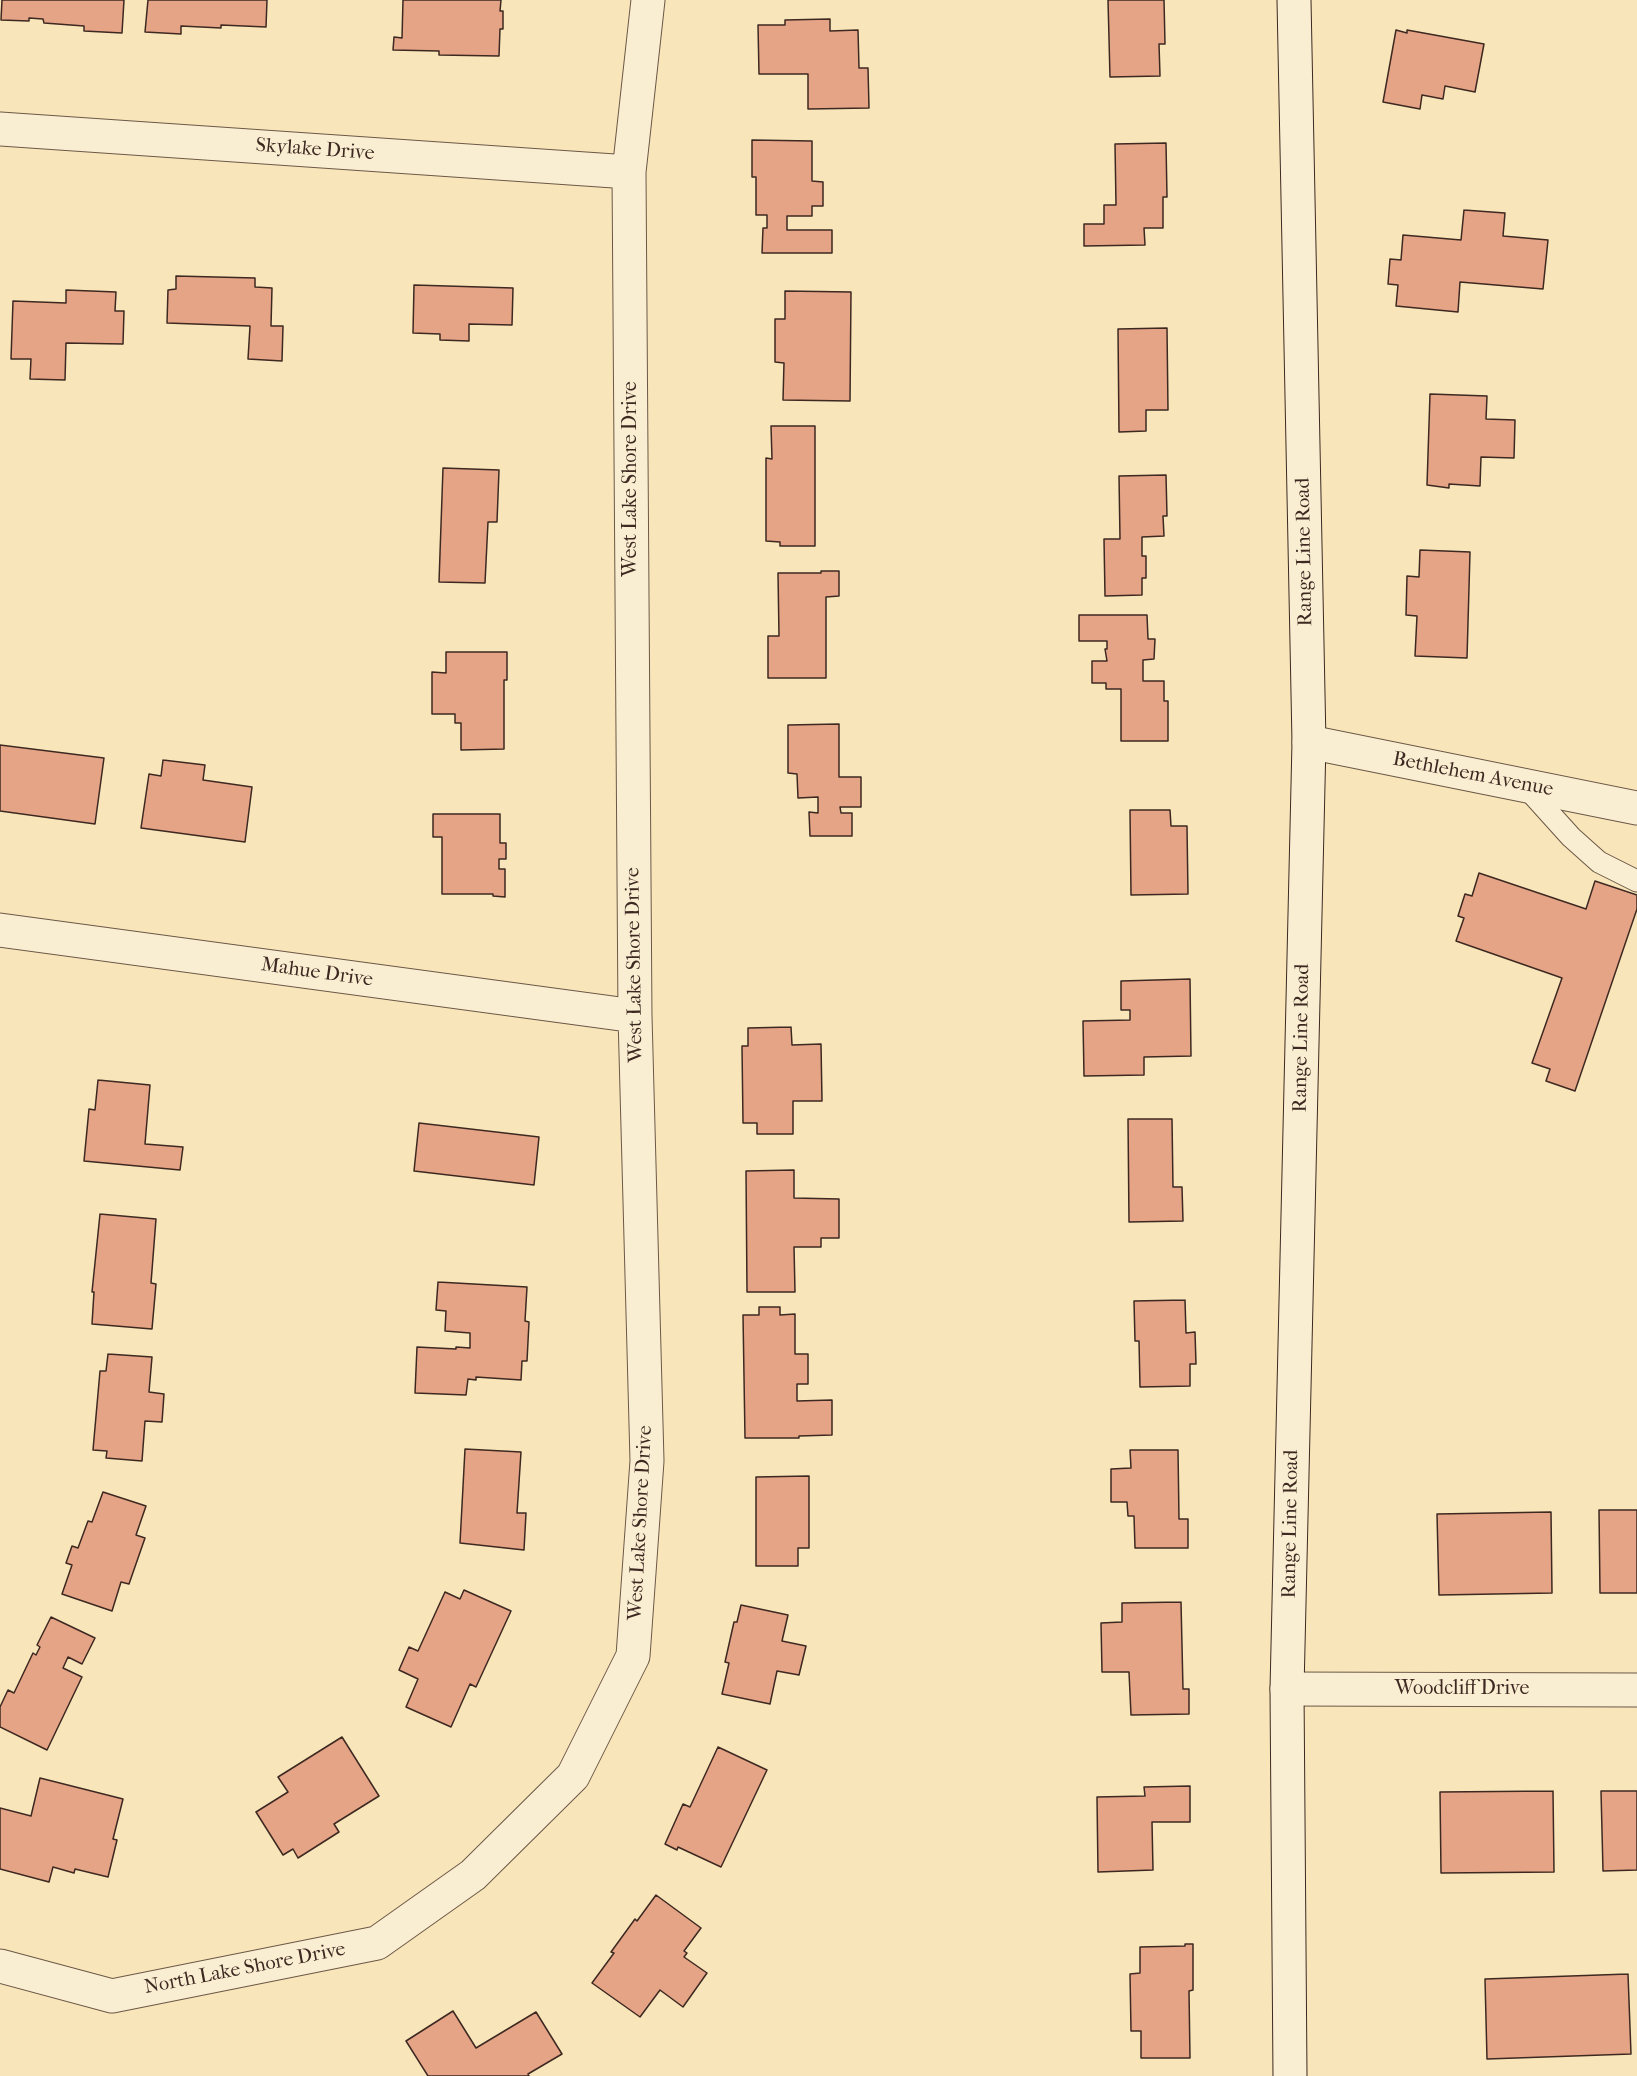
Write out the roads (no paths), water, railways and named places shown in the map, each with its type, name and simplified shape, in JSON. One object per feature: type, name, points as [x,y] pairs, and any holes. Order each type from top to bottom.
[{"type":"street","name":"West Lake Shore Drive","points":[[473,1875],[573,1776],[633,1656],[648,1461],[635,1016],[629,172],[648,0]]},
{"type":"street","name":"Range Line Road","points":[[1290,2076],[1287,1689],[1309,742],[1294,0]]},
{"type":"street","name":"Skylake Drive","points":[[0,129],[629,172]]},
{"type":"street","name":"Bethlehem Avenue","points":[[1309,742],[1637,808]]},
{"type":"street","name":"Mahue Drive","points":[[0,930],[635,1016]]},
{"type":"street","name":"Woodcliff Drive","points":[[1287,1689],[1637,1690]]},
{"type":"street","name":"North Lake Shore Drive","points":[[0,1966],[112,1996],[377,1943],[473,1875]]},
{"type":"lane","points":[[1525,786],[1571,837],[1599,862],[1637,881]]}]
